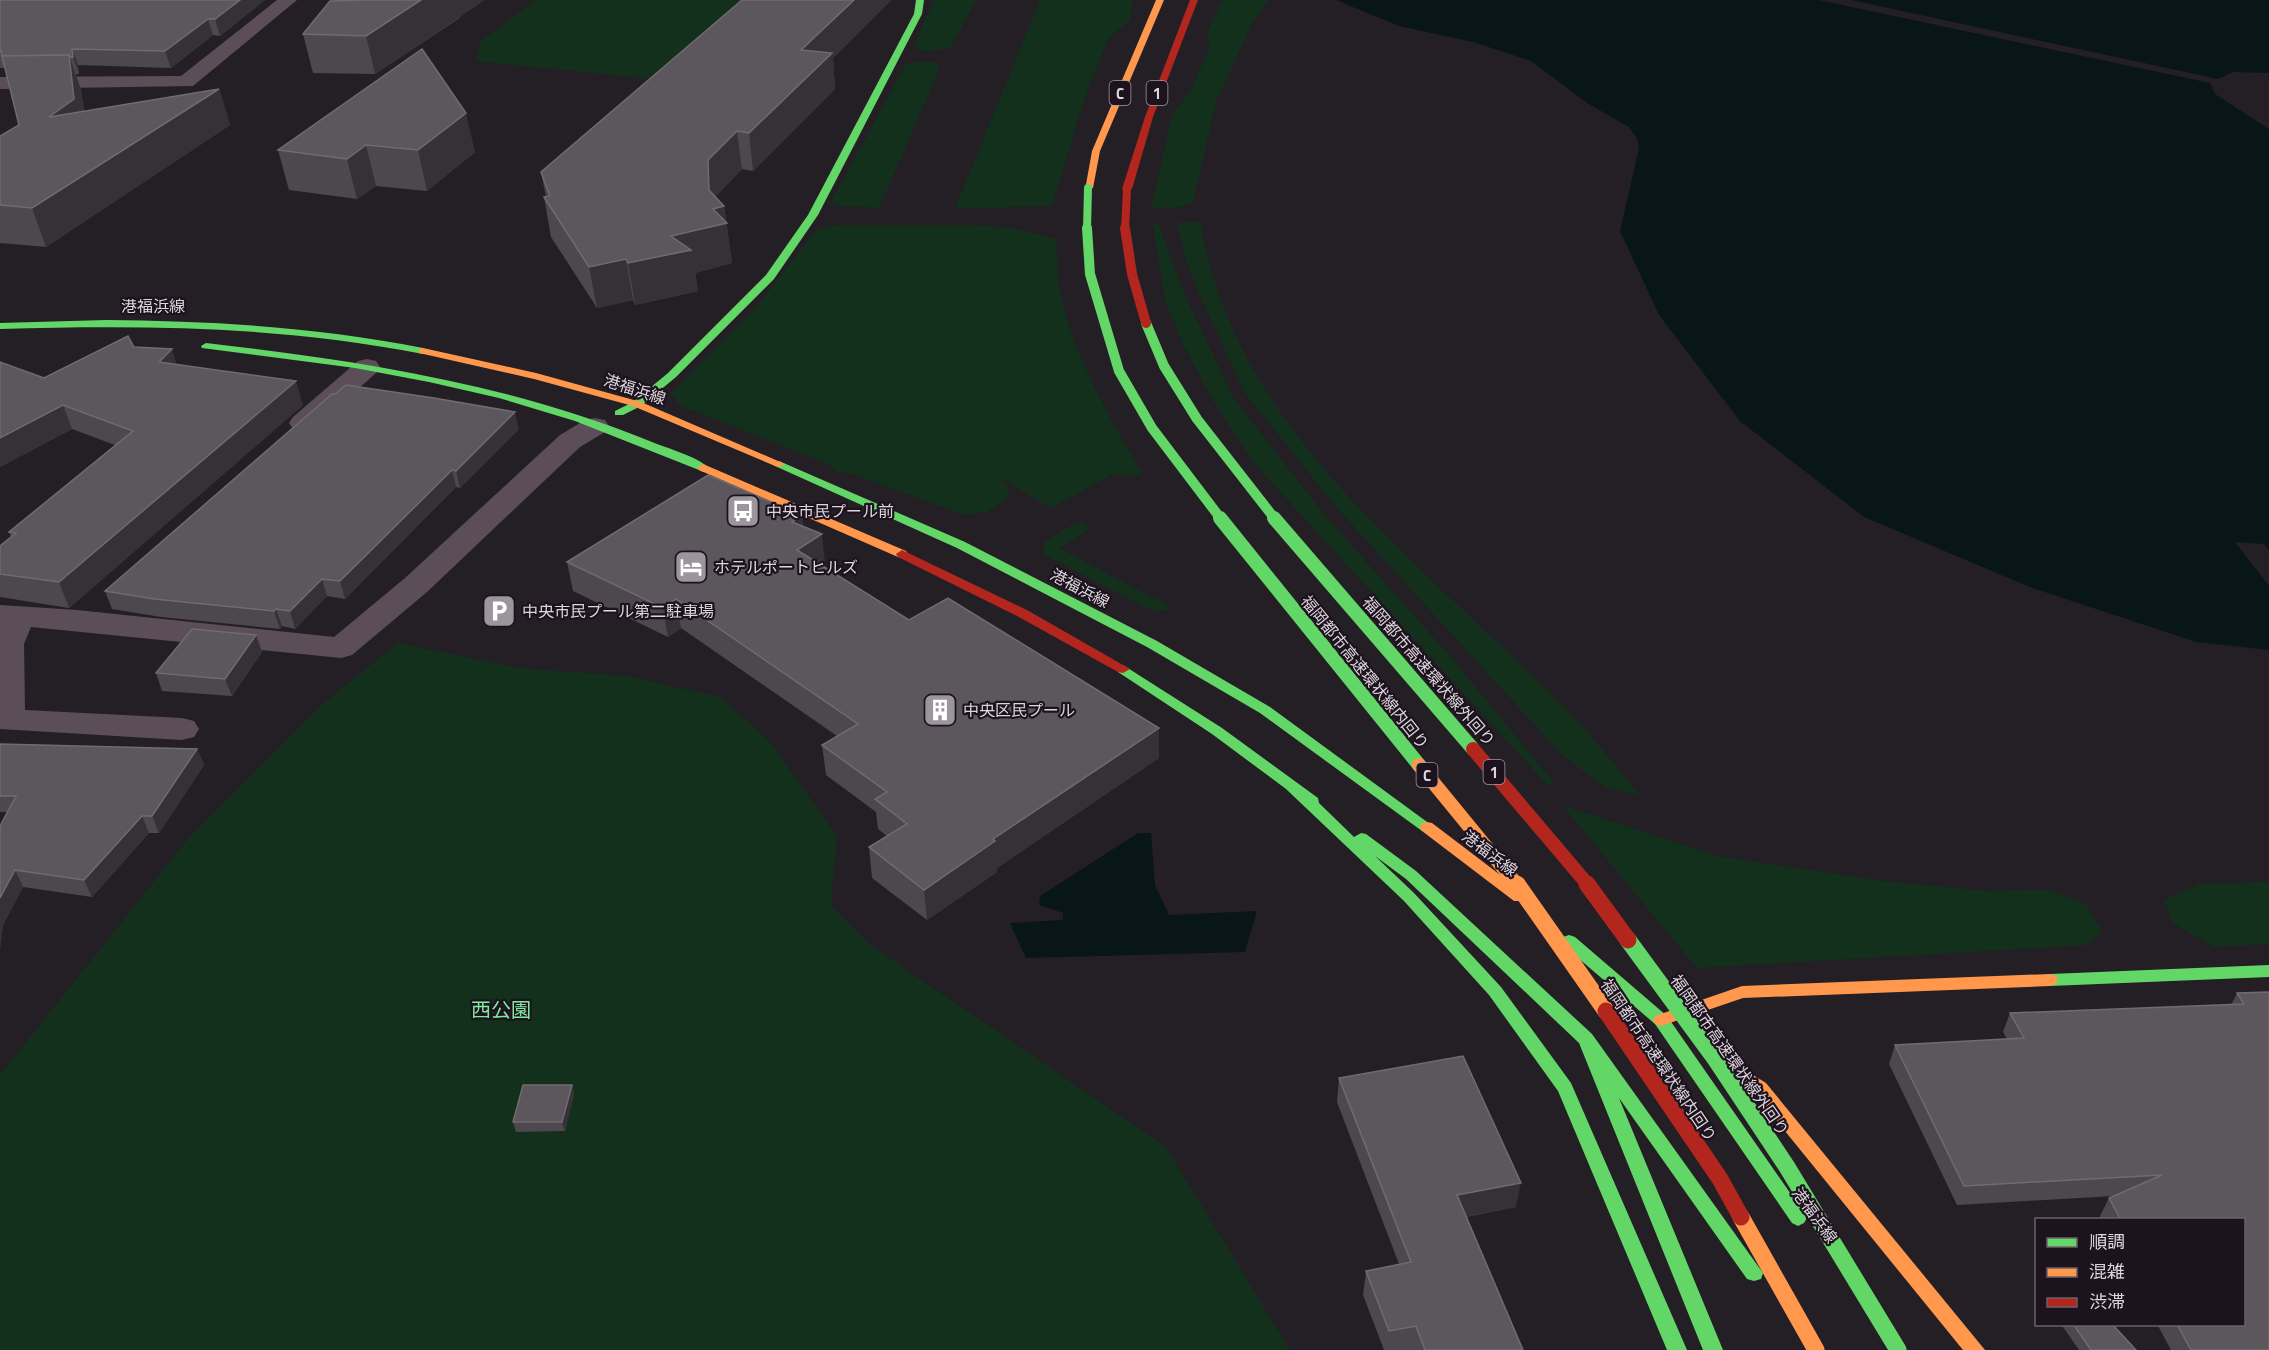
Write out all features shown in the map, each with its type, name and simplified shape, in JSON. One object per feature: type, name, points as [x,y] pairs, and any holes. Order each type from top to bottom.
[{"type":"main road","points":[[595,426],[637,404],[672,375],[770,277],[813,215],[918,14],[920,0]]},
{"type":"main road","name":"福岡都市高速環状線内回り","points":[[1160,0],[1096,152],[1088,188],[1086,210],[1090,274],[1119,371],[1152,428],[1220,518],[1523,892],[1654,1078],[1720,1179],[1816,1350]]},
{"type":"main road","name":"福岡都市高速環状線外回り","points":[[1194,0],[1135,152],[1124,209],[1131,272],[1145,320],[1164,366],[1197,419],[1265,507],[1582,877],[1723,1070],[1787,1167],[1898,1350]]},
{"type":"main road","name":"港福浜線","points":[[0,326],[195,323],[312,334],[403,346],[536,376],[637,404],[852,495],[961,545],[1152,644],[1265,710],[1356,774],[1507,887],[1661,1020],[1805,1228]]},
{"type":"main road","points":[[195,345],[367,367],[472,387],[544,406],[656,448],[807,510],[971,586],[1119,667],[1289,783],[1410,875],[1597,1036],[1810,1350]]},
{"type":"main road","points":[[1289,783],[1409,897],[1495,991],[1565,1088],[1677,1350]]},
{"type":"main road","points":[[1597,1036],[1661,1020],[1742,992],[2269,971]]},
{"type":"main road","points":[[1661,1020],[1760,1088],[1975,1350]]},
{"type":"main road","points":[[1597,1036],[1696,1315],[1713,1350]]},
{"type":"main road","name":"港福浜線","points":[[1825,1257],[1889,1350]]},
{"type":"street","points":[[0,83],[186,82],[288,0]]},
{"type":"street","points":[[279,444],[367,367]]},
{"type":"street","points":[[182,729],[8,720],[10,615],[341,648],[416,585],[570,441],[595,426]]},
{"type":"street","points":[[77,620],[104,597]]},
{"type":"green space","points":[[536,0],[742,1],[653,79],[476,61],[481,41]]},
{"type":"green space","points":[[934,0],[976,0],[951,47],[933,51],[919,50],[914,44]]},
{"type":"green space","points":[[1040,0],[1133,0],[1130,20],[1109,38],[1087,91],[1052,206],[955,209]]},
{"type":"green space","points":[[1222,0],[1269,0],[1252,24],[1216,102],[1193,203],[1182,207],[1151,209],[1172,115],[1190,92],[1210,47],[1207,33]]},
{"type":"green space","points":[[934,62],[940,68],[879,208],[840,206],[831,202],[906,64]]},
{"type":"green space","points":[[1201,222],[1221,300],[1255,372],[1299,438],[1351,500],[1582,726],[1640,796],[1604,787],[1562,755],[1337,508],[1245,393],[1188,266],[1177,223]]},
{"type":"green space","points":[[1158,223],[1186,297],[1232,396],[1323,513],[1450,656],[1555,784],[1548,786],[1253,462],[1212,399],[1184,346],[1165,300],[1153,224]]},
{"type":"green space","points":[[834,225],[978,225],[1010,228],[1056,239],[1061,296],[1077,349],[1108,413],[1143,475],[1111,475],[1051,508],[1001,478],[1010,490],[1005,501],[986,512],[964,515],[850,473],[836,471],[828,464],[681,406],[671,394],[757,306],[816,230]]},
{"type":"green space","points":[[1078,521],[1091,528],[1059,548],[1173,608],[1154,612],[1045,555],[1043,543]]},
{"type":"green space","name":"西公園","points":[[398,643],[518,668],[627,676],[720,697],[771,743],[837,836],[831,906],[869,944],[1166,1147],[1290,1350],[0,1350],[0,1075],[187,840],[326,701]]},
{"type":"green space","points":[[1562,805],[1717,856],[1884,881],[1987,891],[2050,890],[2086,904],[2102,932],[2087,945],[1697,968]]},
{"type":"green space","points":[[2269,882],[2269,944],[2214,947],[2173,923],[2164,900],[2199,884]]},
{"type":"shaded area","points":[[1336,0],[1819,0],[2210,83],[2215,94],[2269,129],[2269,550],[2264,544],[2235,542],[2269,586],[2269,650],[2196,642],[2030,587],[1864,517],[1740,421],[1659,315],[1620,231],[1639,148],[1637,139],[1629,127],[1587,103],[1531,61],[1473,42],[1399,26]]},
{"type":"shaded area","points":[[1851,0],[2269,0],[2269,73],[2233,72],[2218,79]]},
{"type":"shaded area","points":[[1138,833],[1151,833],[1155,885],[1169,915],[1257,911],[1245,952],[1026,958],[1010,923],[1063,920],[1063,913],[1039,905],[1040,896]]},
{"type":"building","points":[[0,0],[240,0],[215,19],[208,19],[165,51],[72,49],[73,57],[70,57],[69,55],[2,56],[0,51]]},
{"type":"building","points":[[421,0],[366,36],[303,34],[330,1]]},
{"type":"building","points":[[742,0],[854,0],[801,50],[832,53],[749,133],[737,131],[708,160],[709,190],[724,206],[713,209],[727,223],[671,236],[691,250],[628,263],[626,259],[589,267],[544,197],[550,196],[541,172]]},
{"type":"building","points":[[422,49],[466,113],[418,150],[366,145],[347,159],[278,150]]},
{"type":"building","points":[[69,55],[74,99],[49,117],[219,89],[32,208],[0,205],[0,136],[19,125],[2,56]]},
{"type":"building","points":[[128,336],[134,347],[172,349],[159,362],[296,381],[59,582],[0,574],[0,546],[16,533],[9,532],[133,431],[63,405],[0,438],[0,362],[44,378]]},
{"type":"building","points":[[346,385],[515,412],[456,471],[452,470],[340,581],[322,579],[290,611],[154,599],[105,591],[332,394]]},
{"type":"building","points":[[708,475],[802,515],[792,522],[822,534],[797,550],[909,620],[948,598],[1159,728],[993,839],[995,841],[924,890],[869,847],[907,824],[875,799],[887,792],[822,745],[858,724],[676,599],[663,608],[567,562]]},
{"type":"building","points":[[192,629],[256,635],[225,679],[156,673]]},
{"type":"building","points":[[0,744],[197,749],[152,816],[142,816],[84,880],[15,870],[0,898],[0,826],[16,796],[0,796]]},
{"type":"building","points":[[2269,992],[2269,1350],[2191,1350],[2178,1326],[2245,1326],[2245,1218],[2120,1218],[2109,1198],[2162,1175],[1964,1186],[1895,1045],[2024,1038],[2010,1013],[2244,1004],[2237,993]]},
{"type":"building","points":[[1463,1056],[1521,1183],[1457,1195],[1523,1350],[1425,1350],[1416,1326],[1389,1331],[1366,1271],[1411,1262],[1339,1078]]},
{"type":"building","points":[[523,1085],[572,1085],[562,1122],[513,1122]]},
{"type":"building","points":[[2074,1326],[2114,1326],[2136,1350],[2091,1350]]},
{"type":"traffic: fast","points":[[619,413],[637,404],[672,375],[770,277],[813,215],[918,14],[920,0]]},
{"type":"traffic: fast","points":[[1088,188],[1086,209],[1090,274],[1119,371],[1152,428],[1220,518],[1419,765]]},
{"type":"traffic: fast","points":[[0,326],[106,323],[265,328],[318,333],[423,351]]},
{"type":"traffic: fast","points":[[1146,323],[1164,366],[1197,419],[1265,507],[1473,749]]},
{"type":"traffic: fast","points":[[206,346],[355,365],[429,378],[502,395],[579,418],[703,468]]},
{"type":"traffic: fast","points":[[779,464],[961,545],[1152,644],[1265,710],[1427,827]]},
{"type":"traffic: fast","points":[[1123,669],[1217,731],[1313,801]]},
{"type":"traffic: fast","points":[[1289,783],[1409,897],[1495,991],[1565,1088],[1677,1350]]},
{"type":"traffic: fast","points":[[1361,838],[1411,875],[1586,1039],[1754,1273]]},
{"type":"traffic: fast","points":[[1628,940],[1716,1060],[1787,1167],[1898,1350]]},
{"type":"traffic: fast","points":[[1569,941],[1661,1020],[1798,1218]]},
{"type":"traffic: fast","points":[[2050,980],[2269,971]]},
{"type":"traffic: fast","points":[[1586,1039],[1713,1350]]},
{"type":"traffic: slow","points":[[1088,188],[1096,151],[1160,0]]},
{"type":"traffic: slow","points":[[423,351],[536,376],[637,404],[779,464]]},
{"type":"traffic: slow","points":[[703,468],[902,554]]},
{"type":"traffic: slow","points":[[1419,765],[1523,892],[1606,1011]]},
{"type":"traffic: slow","points":[[1427,827],[1519,897]]},
{"type":"traffic: slow","points":[[1661,1020],[1742,992],[2050,980]]},
{"type":"traffic: slow","points":[[1724,1064],[1760,1088],[1975,1350]]},
{"type":"traffic: slow","points":[[1741,1217],[1816,1350]]},
{"type":"traffic: jam","points":[[1127,189],[1149,117],[1194,0]]},
{"type":"traffic: jam","points":[[1127,189],[1125,223],[1128,257],[1146,323]]},
{"type":"traffic: jam","points":[[902,554],[1022,613],[1123,669]]},
{"type":"traffic: jam","points":[[1473,749],[1582,877],[1628,940]]},
{"type":"traffic: jam","points":[[1606,1011],[1720,1179],[1741,1217]]},
{"type":"place","name":"中央市民プール前","points":[[743,511]]},
{"type":"place","name":"ホテルポートヒルズ","points":[[691,567]]},
{"type":"place","name":"中央市民プール第二駐車場","points":[[499,611]]},
{"type":"place","name":"中央区民プール","points":[[940,710]]}]
